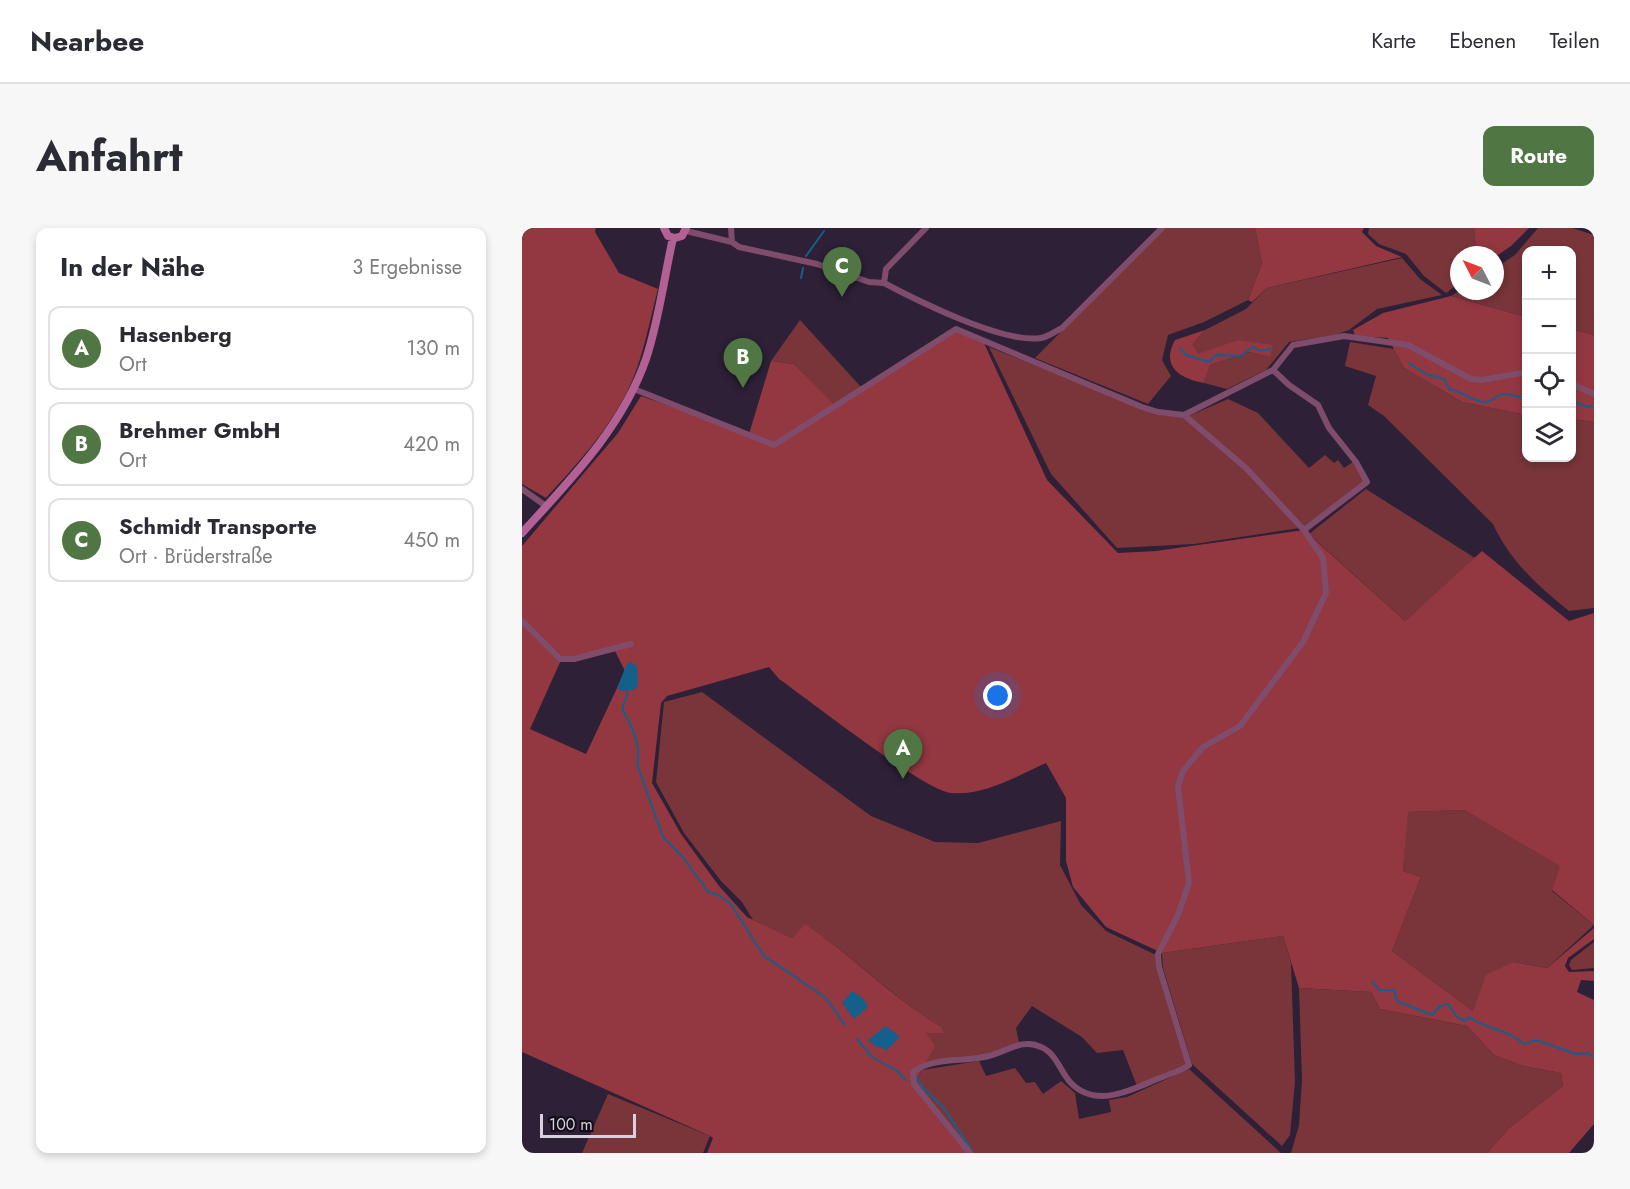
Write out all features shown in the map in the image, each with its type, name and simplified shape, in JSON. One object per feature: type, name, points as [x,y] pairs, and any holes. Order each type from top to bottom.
[{"type":"main road","points":[[664,228],[666,233],[673,238],[682,236],[686,229]]},
{"type":"main road","points":[[522,533],[610,432],[634,389],[654,328],[673,238]]},
{"type":"street","points":[[731,228],[732,242]]},
{"type":"street","points":[[884,283],[886,269],[926,228]]},
{"type":"street","points":[[686,229],[732,242],[752,251],[817,264],[869,282],[884,283],[918,301],[1015,337],[1042,338],[1062,328],[1162,228]]},
{"type":"street","points":[[634,389],[774,445],[956,329],[1158,412],[1184,415],[1273,370],[1293,345],[1344,336],[1408,345],[1471,379],[1482,380],[1522,373]]},
{"type":"street","points":[[1273,370],[1289,385],[1318,405],[1329,428],[1356,462],[1367,482],[1304,530]]},
{"type":"street","points":[[1576,386],[1594,394]]},
{"type":"street","points":[[967,1152],[914,1084],[913,1072],[929,1064],[986,1057],[1020,1044],[1034,1044],[1044,1048],[1068,1080],[1086,1094],[1108,1097],[1132,1090],[1189,1065],[1159,967],[1158,954],[1178,915],[1189,883],[1178,786],[1182,771],[1203,747],[1240,726],[1303,642],[1326,593],[1323,558],[1304,530],[1246,468],[1184,415]]},
{"type":"street","points":[[522,489],[546,507]]},
{"type":"street","points":[[522,621],[560,659],[573,659],[631,644]]},
{"type":"shaded area","points":[[522,228],[596,228],[595,232],[619,273],[658,289],[633,380],[619,407],[580,461],[546,498],[522,484]]},
{"type":"shaded area","points":[[1164,228],[1255,228],[1262,263],[1248,300],[1204,322],[1168,335],[1162,360],[1171,376],[1148,404],[1035,358]]},
{"type":"shaded area","points":[[1255,228],[1364,228],[1362,232],[1376,246],[1402,257],[1267,288],[1252,302],[1248,300],[1262,263]]},
{"type":"shaded area","points":[[1369,228],[1474,228],[1476,246],[1450,246],[1450,290],[1446,293],[1424,276],[1406,254],[1379,244],[1368,234]]},
{"type":"shaded area","points":[[1474,228],[1529,228],[1504,251],[1504,246],[1476,246]]},
{"type":"shaded area","points":[[1538,228],[1572,228],[1594,235],[1594,335],[1576,330],[1576,246],[1523,246]]},
{"type":"shaded area","points":[[1522,247],[1522,316],[1465,300],[1504,300],[1504,262]]},
{"type":"shaded area","points":[[1402,258],[1420,279],[1442,295],[1377,309],[1349,330],[1335,335],[1289,342],[1266,370],[1227,389],[1204,383],[1210,365],[1249,352],[1270,357],[1237,340],[1198,355],[1193,344],[1205,330],[1246,309],[1267,288]]},
{"type":"shaded area","points":[[1450,296],[1450,300],[1465,300],[1522,316],[1522,414],[1462,402],[1404,368],[1388,338],[1355,336],[1353,330],[1383,313]]},
{"type":"shaded area","points":[[800,320],[861,387],[834,406],[794,364],[771,361]]},
{"type":"shaded area","points":[[956,329],[983,341],[1047,480],[1118,553],[1156,551],[1304,530],[1405,621],[1482,551],[1569,621],[1594,613],[1594,925],[1552,890],[1560,866],[1464,810],[1408,812],[1403,871],[1421,877],[1392,951],[1473,1011],[1486,975],[1513,962],[1547,968],[1594,928],[1594,939],[1568,958],[1565,966],[1569,972],[1594,971],[1594,981],[1581,980],[1577,992],[1594,1000],[1594,1124],[1569,1153],[1487,1153],[1509,1128],[1563,1086],[1561,1073],[1523,1066],[1494,1055],[1467,1026],[1380,1009],[1371,992],[1299,988],[1283,936],[1162,953],[1106,927],[1073,887],[1066,861],[1066,798],[1046,763],[988,788],[951,793],[917,777],[866,743],[779,679],[769,667],[667,696],[661,703],[652,783],[681,834],[719,886],[747,917],[792,938],[805,924],[840,949],[906,1003],[942,1027],[943,1033],[926,1033],[935,1046],[916,1080],[973,1153],[707,1153],[713,1138],[710,1136],[522,1052],[522,546],[618,433],[641,396],[749,434],[771,361],[794,364],[836,407]],"holes":[[[615,651],[625,671],[586,754],[530,729],[562,658]]]},
{"type":"shaded area","points":[[1205,330],[1193,344],[1198,354],[1237,340],[1273,345],[1270,357],[1249,352],[1210,365],[1204,383],[1181,375],[1175,370],[1170,358],[1175,340]]},
{"type":"shaded area","points":[[1576,330],[1594,335],[1594,422],[1576,420]]},
{"type":"shaded area","points":[[1350,342],[1394,349],[1404,368],[1462,402],[1522,414],[1522,462],[1576,462],[1576,420],[1594,422],[1594,608],[1569,611],[1525,572],[1508,550],[1493,524],[1384,416],[1368,405],[1376,376],[1345,366]]},
{"type":"shaded area","points":[[989,347],[1159,415],[1183,417],[1246,471],[1300,528],[1194,544],[1117,548],[1051,474]]},
{"type":"shaded area","points":[[1228,399],[1258,413],[1309,468],[1325,455],[1334,463],[1338,460],[1344,468],[1353,462],[1365,482],[1304,526],[1189,416]]},
{"type":"shaded area","points":[[1366,489],[1475,558],[1405,621],[1309,534]]},
{"type":"shaded area","points":[[702,692],[871,816],[935,842],[978,843],[1061,821],[1060,865],[1081,905],[1106,931],[1156,955],[1186,1064],[1137,1086],[1123,1050],[1097,1053],[1082,1037],[1032,1006],[1016,1028],[1019,1043],[985,1055],[926,1063],[925,1032],[942,1027],[906,1003],[840,949],[805,925],[792,938],[753,920],[742,902],[721,881],[684,833],[656,782],[664,702]]},
{"type":"shaded area","points":[[1464,810],[1561,866],[1552,891],[1594,925],[1547,968],[1513,962],[1473,1011],[1392,951],[1421,877],[1403,871],[1407,812]]},
{"type":"shaded area","points":[[1283,936],[1291,963],[1295,1082],[1290,1135],[1282,1146],[1192,1064],[1163,968],[1162,953]]},
{"type":"shaded area","points":[[1594,942],[1594,968],[1572,970],[1569,965],[1571,960]]},
{"type":"shaded area","points":[[1299,988],[1371,992],[1380,1009],[1467,1026],[1494,1055],[1523,1066],[1561,1073],[1563,1086],[1509,1128],[1487,1153],[1291,1153],[1299,1125],[1302,1080]]},
{"type":"shaded area","points":[[979,1061],[986,1076],[1015,1068],[1026,1083],[1035,1082],[1043,1094],[1061,1081],[1075,1093],[1079,1119],[1111,1112],[1109,1100],[1127,1097],[1189,1069],[1281,1153],[973,1153],[916,1080],[922,1070]]},
{"type":"shaded area","points":[[608,1094],[710,1136],[703,1153],[582,1153]]},
{"type":"water","points":[[630,662],[637,666],[638,686],[633,690],[621,691],[617,688]]},
{"type":"water","points":[[852,991],[863,998],[868,1007],[854,1019],[842,1003]]},
{"type":"water","points":[[886,1026],[900,1037],[887,1050],[875,1046],[868,1040]]},
{"type":"waterway","points":[[806,256],[824,231]]},
{"type":"waterway","points":[[801,278],[803,268]]},
{"type":"waterway","points":[[1180,348],[1186,355],[1209,362],[1216,355],[1240,356],[1253,347],[1260,351],[1271,349]]},
{"type":"waterway","points":[[1409,363],[1426,374],[1444,379],[1449,389],[1481,402],[1488,402],[1503,394],[1522,397]]},
{"type":"waterway","points":[[1576,403],[1587,407],[1594,405]]},
{"type":"waterway","points":[[628,692],[622,709],[635,736],[638,750],[637,764],[663,837],[683,857],[708,892],[730,903],[764,956],[826,998],[845,1025]]},
{"type":"waterway","points":[[1372,981],[1379,990],[1394,990],[1397,1001],[1432,1015],[1440,1006],[1448,1004],[1457,1017],[1465,1021],[1469,1017],[1518,1039],[1524,1044],[1536,1040],[1576,1054],[1588,1053],[1594,1057]]},
{"type":"waterway","points":[[857,1039],[872,1057],[897,1071],[906,1080]]},
{"type":"waterway","points":[[916,1077],[922,1087],[943,1107],[971,1149]]},
{"type":"place","name":"Schmidt Transporte","points":[[842,297]]},
{"type":"place","name":"Brehmer GmbH","points":[[743,388]]},
{"type":"place","name":"Hasenberg","points":[[903,779]]}]
